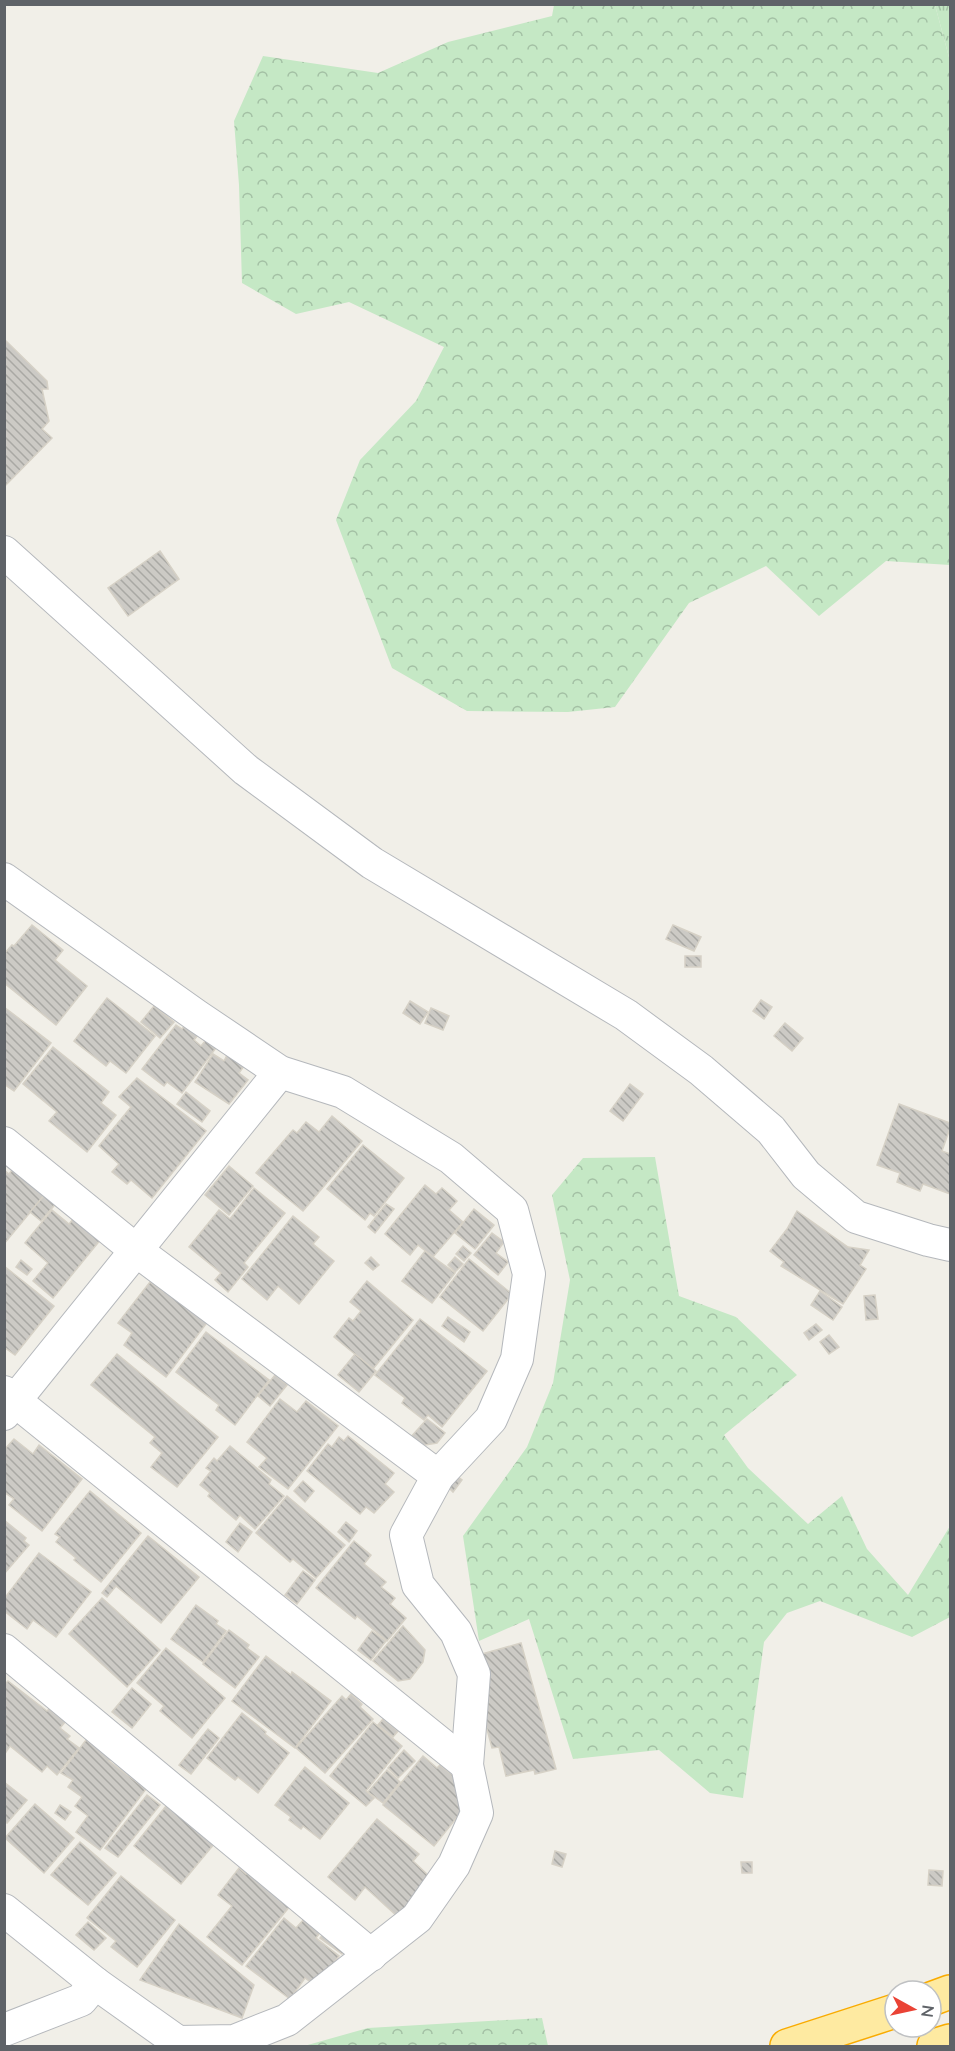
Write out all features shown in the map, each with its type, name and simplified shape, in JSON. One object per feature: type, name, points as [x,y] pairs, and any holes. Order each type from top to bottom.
[{"type":"highway","points":[[787,2046],[883,2015]]},
{"type":"highway","points":[[934,2046],[951,2041]]},
{"type":"street","points":[[4,552],[246,770],[372,862],[626,1014],[701,1070],[771,1130],[806,1175],[856,1217],[951,1245]]},
{"type":"street","points":[[4,879],[280,1072],[343,1092],[451,1158],[512,1210],[529,1274],[517,1359],[490,1419],[438,1476],[406,1535],[418,1585],[456,1632],[474,1674],[466,1765],[477,1813],[454,1865],[417,1918],[287,2020],[234,2041],[178,2043],[95,1983],[4,1910]]},
{"type":"street","points":[[280,1072],[137,1251],[8,1402],[466,1765]]},
{"type":"street","points":[[4,1143],[137,1251],[438,1476]]},
{"type":"street","points":[[4,1650],[371,1955]]},
{"type":"street","points":[[4,2030],[81,2000],[95,1983]]},
{"type":"green space","points":[[554,5],[935,5],[950,61],[950,565],[886,561],[819,616],[766,566],[689,603],[615,707],[568,712],[467,711],[392,668],[336,520],[360,460],[416,401],[444,347],[349,302],[296,314],[242,283],[239,185],[234,121],[263,56],[378,73],[448,42],[552,16]]},
{"type":"green space","points":[[935,5],[950,5],[950,61]]},
{"type":"green space","points":[[655,1157],[679,1296],[736,1317],[797,1375],[724,1435],[748,1468],[808,1524],[842,1496],[867,1549],[908,1595],[950,1526],[950,1617],[912,1637],[820,1601],[787,1613],[764,1642],[743,1798],[710,1793],[659,1750],[573,1759],[529,1619],[479,1641],[463,1536],[527,1447],[553,1383],[570,1280],[552,1195],[583,1158]]},
{"type":"green space","points":[[542,2018],[548,2046],[304,2046],[368,2028]]},
{"type":"building","points":[[4,339],[47,381],[48,389],[42,389],[49,421],[42,429],[52,438],[4,487]]},
{"type":"building","points":[[160,551],[179,579],[128,616],[108,588]]},
{"type":"building","points":[[32,925],[63,950],[55,960],[87,986],[56,1025],[4,983],[4,954]]},
{"type":"building","points":[[673,925],[701,937],[694,951],[666,939]]},
{"type":"building","points":[[685,956],[701,956],[701,967],[685,967]]},
{"type":"building","points":[[107,998],[155,1036],[126,1073],[110,1061],[106,1066],[74,1041]]},
{"type":"building","points":[[761,1000],[772,1007],[764,1019],[753,1011]]},
{"type":"building","points":[[410,1001],[428,1012],[420,1024],[403,1013]]},
{"type":"building","points":[[154,1006],[174,1022],[160,1038],[141,1022]]},
{"type":"building","points":[[4,1007],[51,1043],[14,1091],[4,1084]]},
{"type":"building","points":[[431,1008],[449,1016],[443,1030],[425,1023]]},
{"type":"building","points":[[785,1023],[803,1038],[792,1051],[774,1036]]},
{"type":"building","points":[[176,1025],[182,1029],[185,1025],[198,1035],[194,1040],[201,1046],[206,1040],[216,1048],[182,1093],[167,1082],[164,1086],[142,1069]]},
{"type":"building","points":[[53,1047],[109,1092],[101,1103],[116,1115],[87,1152],[49,1121],[57,1112],[23,1084]]},
{"type":"building","points":[[213,1054],[224,1061],[227,1055],[244,1066],[239,1073],[248,1080],[229,1104],[195,1082]]},
{"type":"building","points":[[137,1078],[206,1131],[152,1198],[131,1180],[127,1184],[112,1172],[119,1164],[99,1146],[131,1107],[119,1097]]},
{"type":"building","points":[[630,1084],[643,1094],[623,1121],[610,1111]]},
{"type":"building","points":[[186,1092],[210,1111],[202,1122],[177,1104]]},
{"type":"building","points":[[899,1104],[950,1123],[942,1151],[950,1154],[950,1194],[923,1184],[920,1191],[897,1182],[900,1173],[877,1165]]},
{"type":"building","points":[[332,1116],[362,1141],[303,1211],[256,1173],[293,1130],[297,1133],[306,1122],[319,1132]]},
{"type":"building","points":[[363,1145],[404,1178],[374,1216],[370,1213],[365,1220],[327,1189]]},
{"type":"building","points":[[229,1166],[253,1186],[229,1215],[205,1195]]},
{"type":"building","points":[[13,1169],[47,1192],[4,1244],[4,1170],[9,1174]]},
{"type":"building","points":[[425,1185],[436,1194],[442,1188],[457,1201],[449,1210],[463,1222],[433,1257],[418,1245],[410,1255],[385,1234]]},
{"type":"building","points":[[254,1188],[285,1213],[244,1263],[248,1267],[228,1292],[215,1280],[221,1273],[189,1247],[219,1210],[230,1219]]},
{"type":"building","points":[[47,1192],[58,1201],[41,1221],[30,1212]]},
{"type":"building","points":[[386,1204],[394,1209],[375,1233],[368,1227]]},
{"type":"building","points":[[474,1209],[494,1225],[475,1249],[455,1233]]},
{"type":"building","points":[[52,1210],[69,1224],[75,1217],[101,1239],[53,1298],[33,1281],[48,1263],[25,1243]]},
{"type":"building","points":[[797,1211],[848,1247],[869,1250],[860,1265],[866,1269],[843,1304],[781,1266],[784,1262],[770,1251]]},
{"type":"building","points":[[293,1216],[319,1237],[313,1244],[334,1261],[299,1304],[278,1286],[267,1300],[242,1279]]},
{"type":"building","points":[[492,1233],[504,1242],[496,1253],[508,1262],[498,1275],[474,1255]]},
{"type":"building","points":[[463,1246],[471,1253],[464,1261],[456,1254]]},
{"type":"building","points":[[425,1251],[455,1273],[432,1303],[402,1281]]},
{"type":"building","points":[[371,1257],[379,1265],[373,1270],[365,1263]]},
{"type":"building","points":[[455,1257],[463,1264],[455,1272],[448,1265]]},
{"type":"building","points":[[469,1259],[512,1294],[483,1331],[440,1297]]},
{"type":"building","points":[[21,1260],[32,1269],[27,1275],[16,1267]]},
{"type":"building","points":[[4,1266],[54,1306],[15,1355],[4,1347]]},
{"type":"building","points":[[367,1281],[413,1320],[373,1369],[334,1337],[349,1318],[353,1321],[361,1311],[350,1302]]},
{"type":"building","points":[[150,1282],[164,1292],[167,1289],[209,1320],[166,1377],[124,1345],[132,1333],[118,1323]]},
{"type":"building","points":[[820,1291],[842,1307],[833,1320],[811,1305]]},
{"type":"building","points":[[875,1295],[878,1319],[866,1320],[864,1296]]},
{"type":"building","points":[[448,1317],[470,1332],[464,1342],[442,1326]]},
{"type":"building","points":[[420,1319],[487,1371],[442,1427],[428,1415],[424,1420],[402,1403],[405,1398],[375,1375]]},
{"type":"building","points":[[816,1324],[822,1330],[809,1340],[804,1333]]},
{"type":"building","points":[[206,1332],[269,1380],[235,1425],[216,1410],[219,1405],[176,1372]]},
{"type":"building","points":[[829,1335],[839,1347],[829,1354],[820,1342]]},
{"type":"building","points":[[117,1354],[218,1437],[177,1487],[151,1467],[162,1453],[150,1443],[155,1437],[91,1385]]},
{"type":"building","points":[[355,1354],[376,1371],[359,1392],[338,1375]]},
{"type":"building","points":[[275,1375],[287,1385],[270,1406],[258,1396]]},
{"type":"building","points":[[280,1399],[297,1412],[306,1401],[338,1426],[288,1489],[259,1467],[267,1458],[247,1442]]},
{"type":"building","points":[[427,1419],[445,1433],[437,1443],[419,1446],[410,1438]]},
{"type":"building","points":[[348,1436],[394,1473],[385,1484],[394,1492],[374,1513],[366,1507],[360,1514],[307,1471],[328,1444],[332,1447],[339,1437],[344,1441]]},
{"type":"building","points":[[14,1439],[33,1454],[39,1445],[82,1479],[42,1531],[9,1505],[14,1499],[4,1492],[4,1450]]},
{"type":"building","points":[[230,1446],[271,1480],[269,1484],[284,1496],[255,1529],[240,1515],[236,1520],[208,1496],[210,1493],[200,1485],[211,1471],[206,1468],[214,1458],[217,1461]]},
{"type":"building","points":[[457,1476],[462,1480],[453,1492],[448,1487]]},
{"type":"building","points":[[303,1481],[314,1491],[305,1502],[294,1491]]},
{"type":"building","points":[[90,1491],[141,1533],[101,1582],[56,1542],[60,1537],[55,1534]]},
{"type":"building","points":[[287,1496],[345,1545],[316,1578],[293,1559],[290,1562],[256,1533]]},
{"type":"building","points":[[4,1520],[26,1538],[24,1541],[29,1545],[4,1574]]},
{"type":"building","points":[[346,1522],[357,1531],[349,1542],[338,1532]]},
{"type":"building","points":[[240,1523],[252,1532],[238,1552],[226,1542]]},
{"type":"building","points":[[148,1536],[199,1577],[161,1623],[116,1586],[107,1597],[102,1593]]},
{"type":"building","points":[[354,1541],[371,1555],[364,1564],[386,1582],[381,1587],[395,1598],[390,1604],[406,1618],[387,1641],[357,1616],[355,1619],[316,1588]]},
{"type":"building","points":[[39,1553],[91,1592],[56,1637],[33,1620],[27,1629],[4,1611],[4,1599]]},
{"type":"building","points":[[303,1571],[315,1580],[297,1604],[285,1595]]},
{"type":"building","points":[[102,1598],[160,1650],[127,1687],[69,1634]]},
{"type":"building","points":[[196,1605],[218,1621],[216,1624],[226,1631],[203,1662],[171,1639]]},
{"type":"building","points":[[403,1626],[425,1650],[423,1662],[410,1679],[398,1681],[373,1661]]},
{"type":"building","points":[[229,1630],[249,1645],[247,1648],[259,1657],[235,1688],[203,1664]]},
{"type":"building","points":[[372,1631],[386,1641],[371,1660],[358,1650]]},
{"type":"building","points":[[521,1643],[556,1769],[535,1774],[534,1770],[506,1776],[499,1747],[492,1748],[477,1692],[489,1688],[485,1674],[475,1656]]},
{"type":"building","points":[[166,1648],[225,1698],[192,1738],[160,1711],[164,1706],[137,1683]]},
{"type":"building","points":[[266,1656],[331,1701],[295,1748],[232,1701]]},
{"type":"building","points":[[8,1681],[65,1722],[60,1728],[70,1736],[67,1739],[79,1748],[57,1775],[47,1766],[42,1772],[10,1746],[6,1752],[4,1750],[4,1685]]},
{"type":"building","points":[[132,1688],[151,1704],[132,1728],[112,1712]]},
{"type":"building","points":[[351,1694],[362,1704],[360,1707],[373,1719],[325,1773],[296,1748],[342,1696],[346,1700]]},
{"type":"building","points":[[242,1713],[289,1753],[258,1793],[238,1777],[235,1780],[207,1758]]},
{"type":"building","points":[[383,1719],[398,1731],[393,1737],[378,1725]]},
{"type":"building","points":[[373,1722],[402,1746],[366,1791],[374,1798],[366,1806],[330,1776]]},
{"type":"building","points":[[208,1729],[219,1738],[191,1774],[179,1765]]},
{"type":"building","points":[[86,1740],[112,1758],[109,1761],[146,1789],[100,1850],[76,1832],[88,1816],[75,1806],[82,1797],[68,1787],[73,1780],[61,1773]]},
{"type":"building","points":[[404,1750],[415,1761],[398,1778],[388,1768]]},
{"type":"building","points":[[423,1756],[437,1768],[440,1765],[468,1788],[470,1801],[434,1846],[383,1805]]},
{"type":"building","points":[[305,1767],[349,1803],[320,1839],[303,1826],[301,1829],[289,1820],[291,1817],[275,1805]]},
{"type":"building","points":[[387,1770],[400,1782],[383,1803],[368,1792]]},
{"type":"building","points":[[4,1782],[27,1800],[7,1823],[4,1821]]},
{"type":"building","points":[[147,1795],[160,1805],[118,1857],[105,1848]]},
{"type":"building","points":[[35,1804],[74,1838],[44,1873],[5,1838]]},
{"type":"building","points":[[60,1805],[71,1812],[65,1820],[55,1813]]},
{"type":"building","points":[[166,1806],[214,1844],[181,1884],[134,1846]]},
{"type":"building","points":[[377,1819],[419,1854],[413,1861],[429,1876],[428,1886],[398,1917],[365,1887],[355,1900],[328,1877]]},
{"type":"building","points":[[80,1842],[116,1873],[88,1905],[51,1875]]},
{"type":"building","points":[[555,1851],[566,1854],[562,1867],[552,1864]]},
{"type":"building","points":[[741,1862],[752,1862],[752,1873],[742,1873]]},
{"type":"building","points":[[239,1868],[246,1874],[249,1871],[290,1906],[242,1965],[207,1937],[232,1906],[218,1895]]},
{"type":"building","points":[[929,1870],[943,1871],[942,1886],[928,1885]]},
{"type":"building","points":[[121,1876],[175,1920],[137,1967],[111,1947],[116,1941],[87,1918]]},
{"type":"building","points":[[284,1918],[296,1928],[305,1918],[321,1931],[316,1938],[339,1956],[316,1986],[305,1978],[290,1999],[246,1966]]},
{"type":"building","points":[[88,1922],[106,1938],[94,1950],[76,1935]]},
{"type":"building","points":[[179,1924],[254,1985],[242,2018],[140,1980]]},
{"type":"building","points":[[324,1933],[345,1950],[342,1954],[320,1938]]}]
